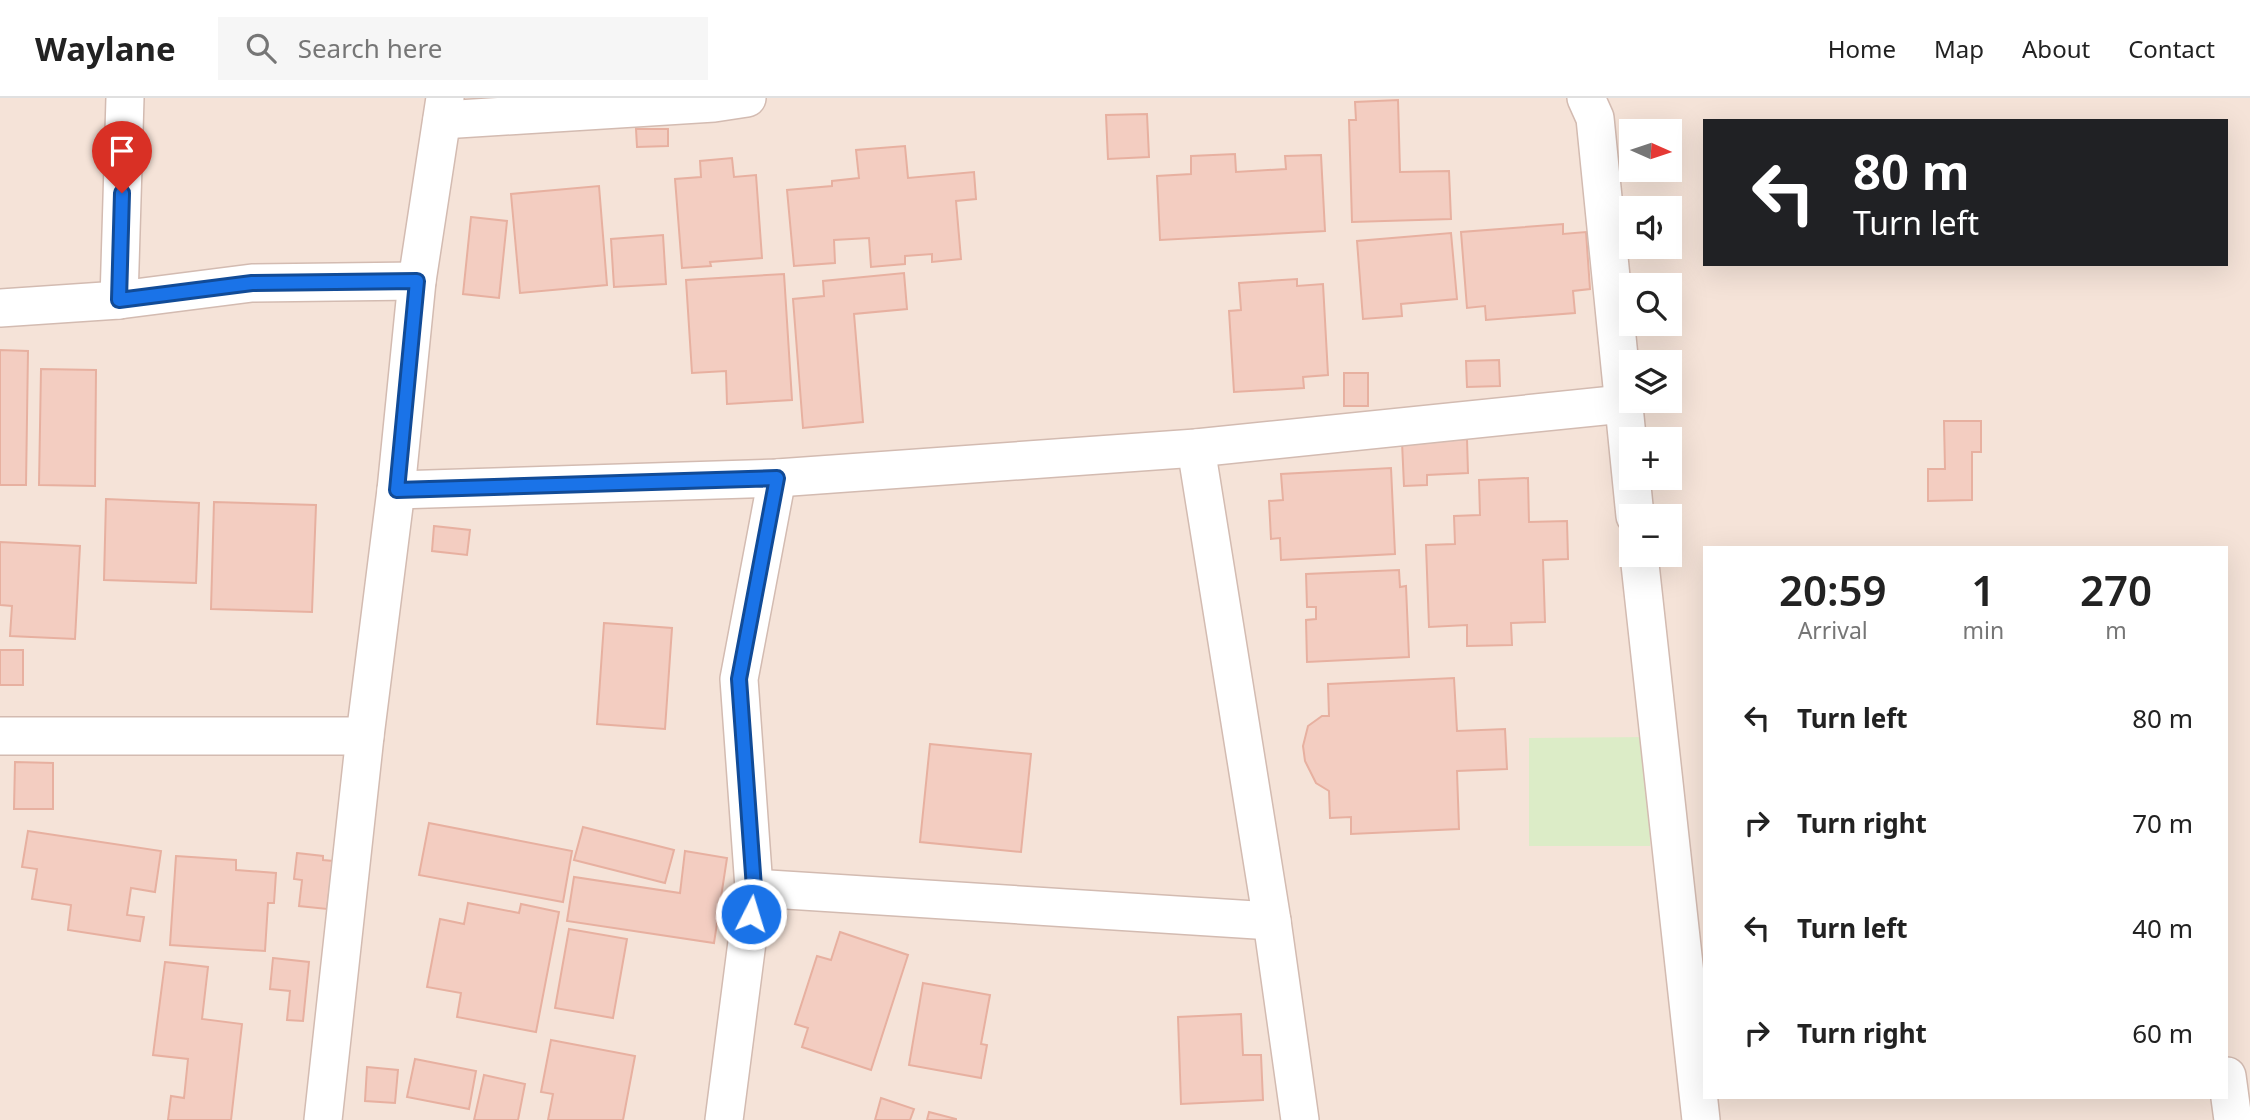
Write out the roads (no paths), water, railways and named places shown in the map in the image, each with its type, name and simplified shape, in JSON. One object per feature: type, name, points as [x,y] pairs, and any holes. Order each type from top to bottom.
[{"type":"street","points":[[119,300],[125,98]]},
{"type":"street","points":[[323,1120],[365,736],[397,490],[417,281],[444,109],[714,103],[747,98]]},
{"type":"street","points":[[1586,98],[1595,118],[1619,363]]},
{"type":"street","points":[[0,308],[119,300],[252,283],[417,281]]},
{"type":"street","points":[[397,490],[777,478],[1196,448],[1619,404]]},
{"type":"street","points":[[1624,413],[1634,504]]},
{"type":"street","points":[[1196,448],[1272,921],[1300,1120]]},
{"type":"street","points":[[724,1120],[754,888],[739,679],[777,478]]},
{"type":"street","points":[[1640,567],[1701,1120]]},
{"type":"street","points":[[0,736],[365,736]]},
{"type":"street","points":[[754,888],[1272,921]]},
{"type":"street","points":[[2228,1083],[2233,1120]]}]
